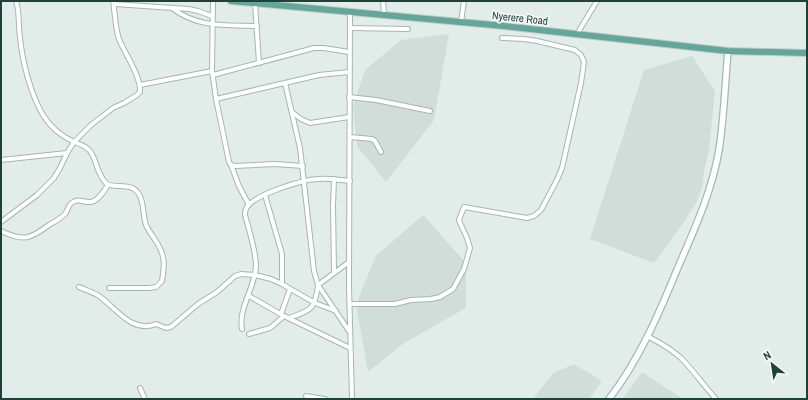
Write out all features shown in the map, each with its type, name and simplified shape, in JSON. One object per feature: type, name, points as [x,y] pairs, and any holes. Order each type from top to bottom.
[{"type":"main road","name":"Nyerere Road","points":[[231,1],[384,14],[728,51],[807,54]]},
{"type":"street","points":[[16,1],[18,6],[21,47],[37,103],[56,132],[83,146],[91,152],[94,157],[97,172],[108,185],[129,186],[138,192],[142,200],[147,226],[162,254],[164,263],[162,281],[156,287],[109,288]]},
{"type":"street","points":[[213,1],[213,73],[216,99],[226,152],[239,186],[249,205]]},
{"type":"street","points":[[384,1],[384,14]]},
{"type":"street","points":[[461,22],[464,1]]},
{"type":"street","points":[[577,34],[597,1]]},
{"type":"street","points":[[1,222],[37,195],[54,178],[74,142],[105,113],[140,92],[140,85],[119,38],[113,2],[198,11],[212,16]]},
{"type":"street","points":[[256,3],[258,63]]},
{"type":"street","points":[[172,8],[188,18],[212,25],[257,26]]},
{"type":"street","points":[[350,11],[349,262],[352,399]]},
{"type":"street","points":[[350,28],[408,29]]},
{"type":"street","points":[[350,304],[395,304],[411,300],[431,299],[447,294],[453,289],[464,269],[470,248],[459,220],[464,207],[527,218],[534,216],[546,203],[557,180],[567,152],[584,62],[579,52],[571,49],[532,40],[502,38]]},
{"type":"street","points":[[140,85],[213,73],[314,48],[349,52]]},
{"type":"street","points":[[609,399],[622,382],[647,336],[666,296],[709,191],[719,150],[728,51]]},
{"type":"street","points":[[216,99],[319,75],[349,72]]},
{"type":"street","points":[[285,82],[297,131],[303,166],[314,271],[318,285],[350,332]]},
{"type":"street","points":[[349,97],[376,100],[430,111]]},
{"type":"street","points":[[292,112],[301,119],[310,123],[350,117]]},
{"type":"street","points":[[350,137],[372,139],[375,141],[381,152]]},
{"type":"street","points":[[1,160],[67,153]]},
{"type":"street","points":[[231,165],[240,167],[275,164],[303,166]]},
{"type":"street","points":[[242,329],[241,319],[249,296],[256,265],[245,215],[246,209],[249,205],[265,195],[305,180],[334,179],[350,181]]},
{"type":"street","points":[[334,179],[334,272]]},
{"type":"street","points":[[1,231],[25,238],[35,236],[64,215],[70,203],[77,200],[90,202],[94,201],[103,193],[108,185]]},
{"type":"street","points":[[265,195],[273,218],[282,254],[282,284]]},
{"type":"street","points":[[289,318],[309,310],[317,298],[318,285],[349,262]]},
{"type":"street","points":[[79,287],[96,295],[119,315],[146,328],[156,324],[166,328],[171,327],[194,307],[217,292],[235,276],[241,274],[255,274],[271,279],[282,284],[314,304],[336,311]]},
{"type":"street","points":[[249,334],[270,328],[282,315],[290,289]]},
{"type":"street","points":[[249,296],[282,315],[350,348]]},
{"type":"street","points":[[647,336],[668,348],[680,358],[716,399]]},
{"type":"street","points":[[140,388],[145,399]]},
{"type":"street","points":[[306,396],[325,399]]},
{"type":"shaded area","points":[[449,34],[434,120],[386,182],[357,146],[353,106],[365,70],[401,40]]},
{"type":"shaded area","points":[[692,56],[715,91],[709,149],[702,187],[697,201],[682,225],[654,263],[590,239],[644,70]]},
{"type":"shaded area","points":[[423,215],[466,263],[466,308],[404,343],[368,372],[356,304],[376,256]]},
{"type":"shaded area","points":[[574,364],[602,381],[589,399],[533,399],[553,373]]},
{"type":"shaded area","points":[[642,372],[683,399],[622,399]]}]
